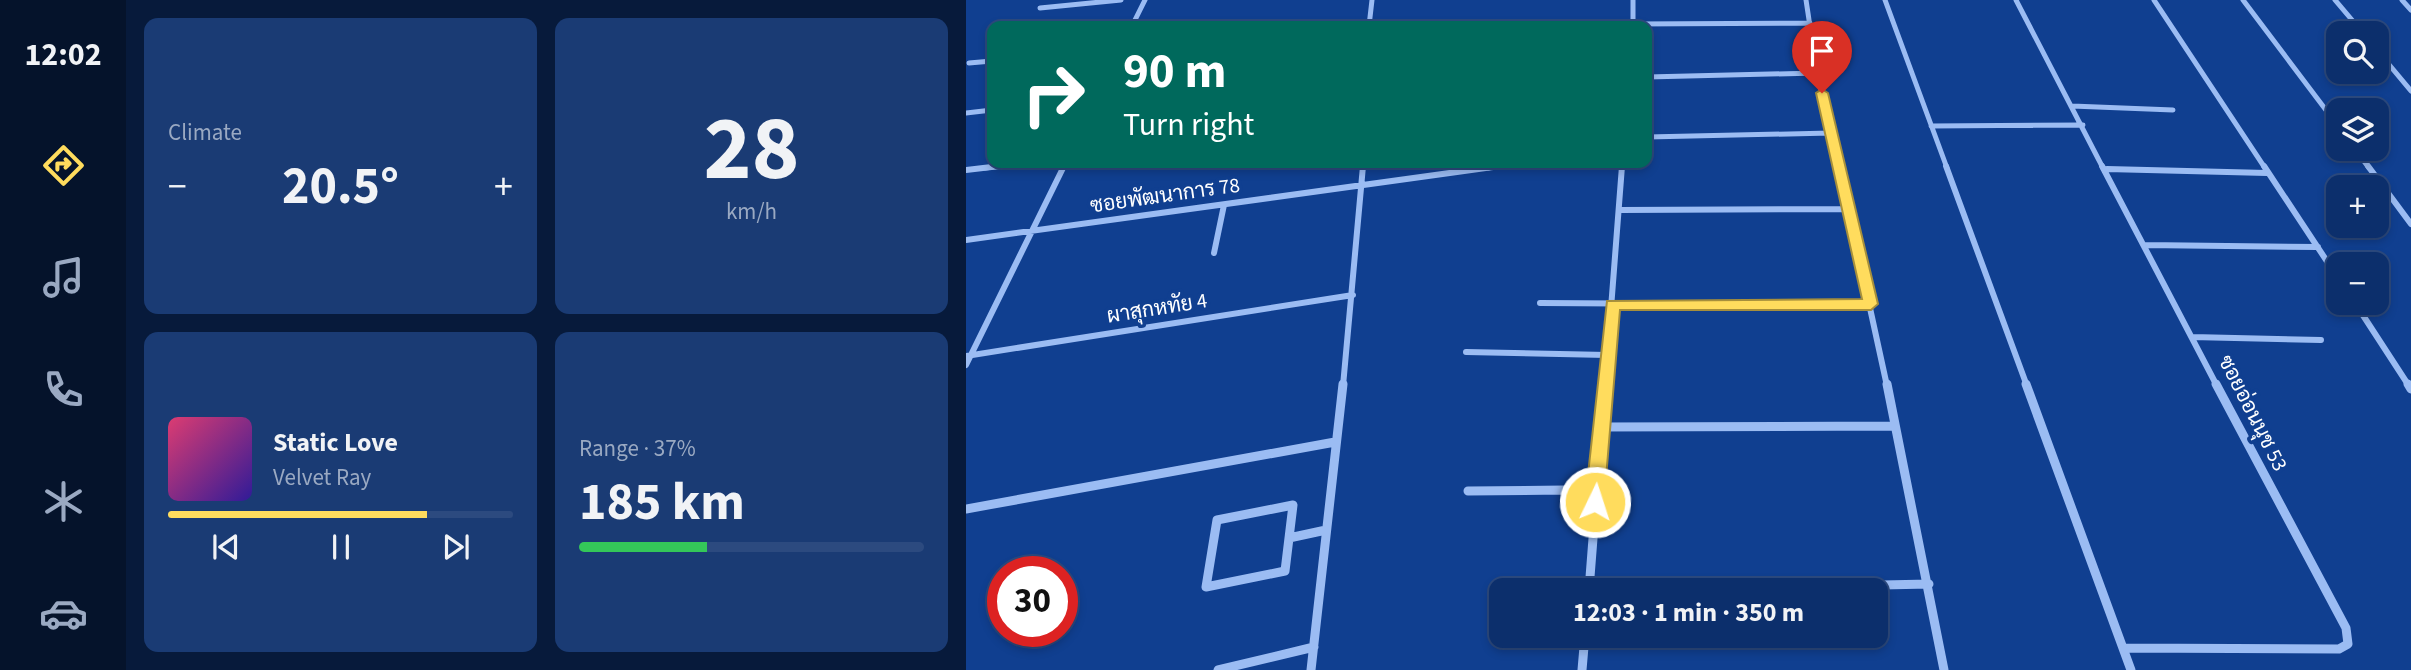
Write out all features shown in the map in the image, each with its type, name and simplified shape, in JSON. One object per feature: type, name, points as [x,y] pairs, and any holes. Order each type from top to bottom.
[{"type":"street","points":[[1040,8],[1121,0]]},
{"type":"street","points":[[1135,21],[1146,0]]},
{"type":"street","points":[[1370,21],[1372,0]]},
{"type":"street","points":[[1633,0],[1633,21]]},
{"type":"street","points":[[1806,0],[1817,73],[1871,304],[1944,670]]},
{"type":"street","points":[[1885,0],[2132,670]]},
{"type":"street","name":"ซอยอ่อนนุช 53","points":[[2017,0],[2346,628],[2349,640],[2348,644],[2339,649],[2123,648]]},
{"type":"street","points":[[2154,0],[2326,259]]},
{"type":"street","points":[[2243,0],[2326,110]]},
{"type":"street","points":[[2335,0],[2353,21]]},
{"type":"street","points":[[2402,0],[2411,10]]},
{"type":"street","points":[[1652,25],[1810,23]]},
{"type":"street","points":[[969,63],[987,61]]},
{"type":"street","points":[[2389,65],[2411,90]]},
{"type":"street","points":[[1652,77],[1817,73]]},
{"type":"street","points":[[2072,106],[2173,110]]},
{"type":"street","points":[[966,113],[987,111]]},
{"type":"street","points":[[1931,126],[2083,125]]},
{"type":"street","points":[[1652,137],[1830,133]]},
{"type":"street","points":[[2364,161],[2411,223]]},
{"type":"street","points":[[966,170],[987,168]]},
{"type":"street","points":[[966,365],[1063,168]]},
{"type":"street","points":[[1311,670],[1353,295],[1363,168]]},
{"type":"street","name":"ซอยพัฒนาการ 78","points":[[966,240],[1486,168]]},
{"type":"street","points":[[1590,578],[1622,168]]},
{"type":"street","points":[[2107,169],[2267,173]]},
{"type":"street","points":[[1214,253],[1224,205]]},
{"type":"street","points":[[1620,210],[1849,209]]},
{"type":"street","points":[[2146,245],[2318,247]]},
{"type":"street","name":"ผาสุกหทัย 4","points":[[969,355],[1353,295]]},
{"type":"street","points":[[1540,303],[1871,304]]},
{"type":"street","points":[[2363,315],[2411,389]]},
{"type":"street","points":[[2192,337],[2321,340]]},
{"type":"street","points":[[1466,352],[1607,355]]},
{"type":"street","points":[[1600,427],[1895,426]]},
{"type":"street","points":[[966,509],[1335,442]]},
{"type":"street","points":[[1468,491],[1564,490],[1595,502]]},
{"type":"street","points":[[1293,505],[1289,538],[1285,571],[1206,587],[1217,520],[1293,505]]},
{"type":"street","points":[[1289,538],[1326,530]]},
{"type":"street","points":[[1888,585],[1928,584]]},
{"type":"street","points":[[1218,670],[1314,647]]},
{"type":"street","points":[[1582,670],[1584,648]]},
{"type":"route","points":[[1595,502],[1613,305],[1871,304],[1822,93]]}]
